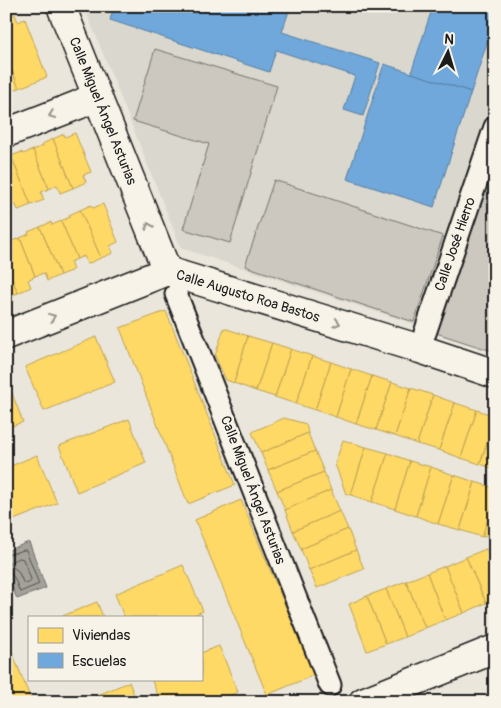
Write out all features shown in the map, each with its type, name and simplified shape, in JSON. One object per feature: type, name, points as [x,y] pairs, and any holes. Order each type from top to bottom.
[{"type":"street","name":"Calle Miguel Ángel Asturias","points":[[60,6],[172,283],[330,685]]},
{"type":"street","points":[[6,133],[97,96]]},
{"type":"street","name":"Calle José Hierro","points":[[425,333],[495,127]]},
{"type":"street","name":"Calle Augusto Roa Bastos","points":[[6,335],[172,283],[401,343],[495,374]]},
{"type":"street","points":[[363,702],[495,649]]},
{"type":"shaded area","points":[[84,6],[495,6],[495,95],[420,326],[181,248]]},
{"type":"shaded area","points":[[155,49],[277,86],[230,243],[183,229],[209,144],[133,121]]},
{"type":"shaded area","points":[[495,145],[495,352],[433,332]]},
{"type":"shaded area","points":[[274,180],[443,236],[414,322],[245,266]]},
{"type":"water","points":[[29,542],[46,588],[17,599],[6,572],[6,551]]},
{"type":"building: Viviendas","points":[[15,14],[18,22],[25,19],[47,77],[19,88],[6,56],[6,18]]},
{"type":"building: Viviendas","points":[[6,56],[19,88],[6,93]]},
{"type":"building: Viviendas","points":[[75,133],[91,172],[83,175],[86,182],[73,188],[53,139],[64,134],[65,137]]},
{"type":"building: Viviendas","points":[[53,139],[73,188],[60,193],[57,185],[49,189],[33,150]]},
{"type":"building: Viviendas","points":[[33,150],[49,189],[41,192],[44,200],[31,205],[11,156]]},
{"type":"building: Viviendas","points":[[11,156],[31,205],[18,210],[15,203],[8,206],[6,203],[6,158]]},
{"type":"building: Viviendas","points":[[103,204],[118,242],[110,246],[113,253],[101,258],[80,210],[91,205],[93,208]]},
{"type":"building: Viviendas","points":[[80,210],[101,258],[87,264],[84,256],[77,259],[61,221]]},
{"type":"building: Viviendas","points":[[61,221],[77,259],[70,262],[73,270],[60,275],[40,227],[51,222],[52,225]]},
{"type":"building: Viviendas","points":[[40,227],[60,275],[47,281],[44,273],[35,276],[20,238]]},
{"type":"building: Viviendas","points":[[20,238],[35,276],[28,280],[31,287],[18,293],[6,265],[6,240],[9,239],[10,242]]},
{"type":"building: Viviendas","points":[[6,265],[18,293],[6,297]]},
{"type":"building: Viviendas","points":[[166,311],[235,485],[188,504],[120,328]]},
{"type":"building: Viviendas","points":[[224,328],[248,336],[234,383],[226,380],[215,356]]},
{"type":"building: Viviendas","points":[[248,336],[272,343],[256,391],[234,383]]},
{"type":"building: Viviendas","points":[[96,337],[115,382],[44,411],[25,367]]},
{"type":"building: Viviendas","points":[[272,343],[291,349],[275,397],[256,391]]},
{"type":"building: Viviendas","points":[[291,349],[312,356],[296,404],[275,397]]},
{"type":"building: Viviendas","points":[[312,356],[331,362],[315,410],[296,404]]},
{"type":"building: Viviendas","points":[[331,362],[351,369],[336,417],[315,410]]},
{"type":"building: Viviendas","points":[[351,369],[372,376],[356,424],[336,417]]},
{"type":"building: Viviendas","points":[[372,376],[392,382],[376,430],[356,424]]},
{"type":"building: Viviendas","points":[[6,378],[23,422],[6,428]]},
{"type":"building: Viviendas","points":[[392,382],[411,388],[395,436],[376,430]]},
{"type":"building: Viviendas","points":[[411,388],[433,395],[417,444],[395,436]]},
{"type":"building: Viviendas","points":[[433,395],[455,403],[439,450],[417,444]]},
{"type":"building: Viviendas","points":[[455,403],[477,410],[461,458],[439,450]]},
{"type":"building: Viviendas","points":[[477,410],[495,416],[480,464],[461,458]]},
{"type":"building: Viviendas","points":[[284,418],[306,424],[308,433],[261,453],[252,432]]},
{"type":"building: Viviendas","points":[[129,419],[146,463],[77,492],[59,446]]},
{"type":"building: Viviendas","points":[[495,419],[495,469],[480,464]]},
{"type":"building: Viviendas","points":[[308,433],[315,451],[268,470],[261,453]]},
{"type":"building: Viviendas","points":[[343,440],[366,447],[351,495],[346,494],[335,464]]},
{"type":"building: Viviendas","points":[[366,447],[388,453],[372,502],[351,495]]},
{"type":"building: Viviendas","points":[[315,451],[324,472],[277,491],[268,470]]},
{"type":"building: Viviendas","points":[[388,453],[410,461],[395,509],[372,502]]},
{"type":"building: Viviendas","points":[[37,455],[57,503],[6,523],[6,468]]},
{"type":"building: Viviendas","points":[[410,461],[431,467],[416,516],[395,509]]},
{"type":"building: Viviendas","points":[[431,467],[454,475],[438,524],[416,516]]},
{"type":"building: Viviendas","points":[[324,472],[331,490],[285,510],[277,491]]},
{"type":"building: Viviendas","points":[[454,475],[475,482],[460,530],[438,524]]},
{"type":"building: Viviendas","points":[[475,482],[495,488],[495,498],[482,537],[460,530]]},
{"type":"building: Viviendas","points":[[331,490],[340,511],[293,531],[285,510]]},
{"type":"building: Viviendas","points":[[495,498],[495,532],[482,537]]},
{"type":"building: Viviendas","points":[[241,500],[314,675],[267,695],[195,520]]},
{"type":"building: Viviendas","points":[[340,511],[348,529],[301,549],[293,531]]},
{"type":"building: Viviendas","points":[[348,529],[356,550],[309,570],[301,549]]},
{"type":"building: Viviendas","points":[[495,546],[495,571],[486,549]]},
{"type":"building: Viviendas","points":[[486,549],[495,571],[495,600],[486,603],[466,557]]},
{"type":"building: Viviendas","points":[[356,550],[364,569],[317,588],[309,570]]},
{"type":"building: Viviendas","points":[[466,557],[486,603],[464,613],[445,566]]},
{"type":"building: Viviendas","points":[[183,565],[203,611],[191,616],[124,616],[115,594]]},
{"type":"building: Viviendas","points":[[445,566],[464,613],[445,620],[427,573]]},
{"type":"building: Viviendas","points":[[427,573],[445,620],[425,628],[406,581]]},
{"type":"building: Viviendas","points":[[406,581],[425,628],[405,637],[386,589]]},
{"type":"building: Viviendas","points":[[386,589],[405,637],[386,644],[367,596]]},
{"type":"building: Viviendas","points":[[367,596],[386,644],[367,651],[349,604]]},
{"type":"building: Viviendas","points":[[97,602],[103,616],[62,616]]},
{"type":"building: Viviendas","points":[[6,637],[32,702],[6,702]]},
{"type":"building: Viviendas","points":[[219,646],[238,692],[214,702],[161,702],[151,680],[202,680],[202,653]]},
{"type":"building: Viviendas","points":[[129,682],[137,702],[81,702]]},
{"type":"building: Escuelas","points":[[114,6],[275,6],[289,11],[282,32],[380,63],[363,116],[344,110],[355,76],[276,50],[269,72],[110,20]]},
{"type":"building: Escuelas","points":[[433,6],[495,6],[495,18],[471,92],[411,73]]},
{"type":"building: Escuelas","points":[[384,64],[471,92],[434,207],[347,179]]}]
